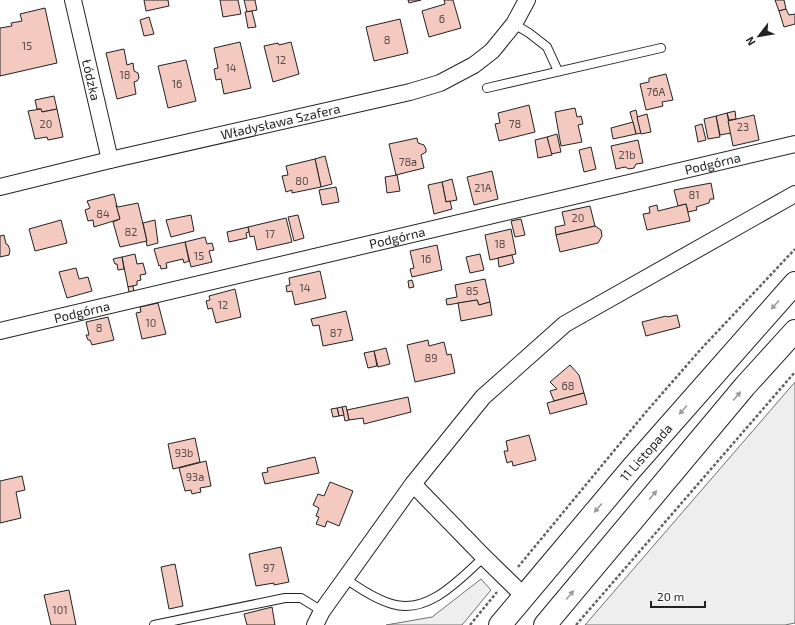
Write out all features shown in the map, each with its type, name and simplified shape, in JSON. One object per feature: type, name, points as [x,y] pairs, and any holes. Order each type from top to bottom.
[{"type":"main road","name":"11 Listopada","points":[[500,625],[632,468],[795,283]]},
{"type":"main road","points":[[544,625],[745,386],[795,331]]},
{"type":"street","name":"Łódzka","points":[[73,0],[110,160]]},
{"type":"street","name":"Władysława Szafera","points":[[0,187],[110,160],[410,92],[440,83],[474,65],[492,51],[514,24],[527,0]]},
{"type":"street","name":"Podgórna","points":[[0,331],[795,144]]},
{"type":"street","points":[[319,618],[413,484],[483,397],[565,324],[795,194]]},
{"type":"street","points":[[413,484],[507,581],[524,596]]},
{"type":"lane","points":[[514,24],[547,48],[558,71]]},
{"type":"lane","points":[[487,88],[661,48]]},
{"type":"lane","points":[[346,579],[377,599],[392,605],[407,606],[422,603],[437,596],[484,557]]},
{"type":"lane","points":[[154,625],[285,598],[300,598],[319,618]]},
{"type":"path","points":[[470,625],[646,412],[701,349],[795,249]]},
{"type":"path","points":[[576,625],[795,372]]},
{"type":"shaded area","points":[[795,382],[795,623],[785,625],[585,625]]},
{"type":"shaded area","points":[[481,579],[491,590],[462,625],[386,625],[432,617]]},
{"type":"building","points":[[144,0],[168,0],[169,6],[146,11]]},
{"type":"building","points":[[220,0],[238,0],[241,14],[223,17]]},
{"type":"building","points":[[244,0],[255,0],[257,10],[247,12]]},
{"type":"building","points":[[408,0],[421,0],[409,3]]},
{"type":"building","points":[[444,0],[453,0],[461,28],[429,37],[422,11],[445,4]]},
{"type":"building","points":[[775,0],[784,0],[786,9],[779,11]]},
{"type":"building","points":[[45,8],[57,63],[0,76],[0,28],[12,26],[11,23],[22,21],[20,14]]},
{"type":"building","points":[[786,9],[789,15],[795,14],[795,24],[784,27],[779,11]]},
{"type":"building","points":[[252,11],[256,27],[248,28],[245,12]]},
{"type":"building","points":[[149,17],[154,34],[144,36],[140,20]]},
{"type":"building","points":[[400,19],[408,53],[374,61],[366,27]]},
{"type":"building","points":[[240,42],[251,88],[224,94],[221,79],[216,80],[214,69],[218,68],[214,48]]},
{"type":"building","points":[[291,42],[299,74],[273,82],[264,46],[278,43],[279,45]]},
{"type":"building","points":[[124,49],[127,65],[133,63],[134,71],[138,73],[139,78],[134,82],[136,94],[117,99],[106,53]]},
{"type":"building","points":[[186,60],[196,101],[168,108],[158,66]]},
{"type":"building","points":[[666,74],[673,100],[662,102],[663,106],[646,110],[640,84],[649,82],[649,78]]},
{"type":"building","points":[[54,96],[57,109],[42,112],[41,109],[37,109],[35,100]]},
{"type":"building","points":[[529,105],[535,132],[499,141],[495,124],[500,123],[498,113]]},
{"type":"building","points":[[575,108],[577,117],[581,116],[583,124],[578,125],[582,142],[561,146],[555,112]]},
{"type":"building","points":[[41,109],[42,112],[57,109],[63,137],[48,140],[47,137],[35,139],[28,111]]},
{"type":"building","points":[[636,110],[641,133],[636,134],[630,112]]},
{"type":"building","points":[[735,111],[736,119],[729,120],[727,113]]},
{"type":"building","points":[[727,113],[731,133],[720,135],[716,116]]},
{"type":"building","points":[[647,114],[651,132],[641,134],[637,117]]},
{"type":"building","points":[[754,115],[759,140],[733,146],[728,121]]},
{"type":"building","points":[[716,116],[720,137],[708,139],[704,119]]},
{"type":"building","points":[[633,122],[636,134],[613,139],[611,128]]},
{"type":"building","points":[[702,124],[706,140],[698,142],[695,126]]},
{"type":"building","points":[[557,134],[561,152],[551,154],[547,137]]},
{"type":"building","points":[[547,137],[552,155],[538,158],[535,140]]},
{"type":"building","points":[[417,138],[418,143],[424,145],[426,149],[426,152],[421,155],[424,168],[396,175],[389,144]]},
{"type":"building","points":[[638,140],[643,163],[636,164],[634,168],[629,169],[625,167],[616,169],[611,146]]},
{"type":"building","points":[[591,147],[596,169],[584,172],[579,150]]},
{"type":"building","points":[[325,156],[332,184],[321,187],[315,159]]},
{"type":"building","points":[[315,159],[321,187],[292,193],[292,190],[286,192],[282,176],[288,175],[286,166]]},
{"type":"building","points":[[492,171],[498,199],[474,205],[467,177]]},
{"type":"building","points":[[397,175],[400,191],[387,193],[385,177]]},
{"type":"building","points":[[452,179],[457,200],[446,202],[442,182]]},
{"type":"building","points":[[442,182],[446,202],[450,201],[452,209],[434,214],[428,185]]},
{"type":"building","points":[[711,183],[714,199],[710,199],[709,203],[696,207],[697,210],[688,212],[686,204],[678,206],[674,190]]},
{"type":"building","points":[[336,187],[339,202],[322,205],[319,190]]},
{"type":"building","points":[[114,194],[120,219],[94,227],[93,220],[88,221],[85,210],[90,208],[87,201]]},
{"type":"building","points":[[138,203],[147,241],[120,247],[113,222],[120,219],[116,205],[118,207]]},
{"type":"building","points":[[686,204],[690,221],[647,230],[643,214],[650,213],[649,207],[657,205],[658,211]]},
{"type":"building","points":[[590,206],[595,226],[556,235],[555,227],[565,225],[562,212]]},
{"type":"building","points":[[191,215],[194,231],[171,237],[166,220]]},
{"type":"building","points":[[298,215],[304,238],[294,241],[288,217]]},
{"type":"building","points":[[286,218],[292,242],[257,250],[254,236],[250,237],[248,227]]},
{"type":"building","points":[[521,219],[525,235],[515,237],[511,221]]},
{"type":"building","points":[[61,220],[67,243],[35,251],[29,229]]},
{"type":"building","points":[[155,220],[158,243],[147,246],[143,223]]},
{"type":"building","points":[[595,226],[601,230],[602,236],[598,243],[560,252],[556,235]]},
{"type":"building","points":[[248,227],[249,232],[246,233],[247,238],[229,242],[227,232]]},
{"type":"building","points":[[511,229],[516,254],[490,260],[485,235]]},
{"type":"building","points":[[4,235],[6,244],[10,250],[9,255],[0,257],[0,236]]},
{"type":"building","points":[[205,237],[207,244],[212,243],[214,250],[209,251],[212,262],[191,267],[185,242]]},
{"type":"building","points":[[185,242],[189,261],[184,263],[183,259],[166,263],[167,268],[161,269],[154,249]]},
{"type":"building","points":[[437,245],[442,270],[412,277],[410,269],[414,268],[410,251]]},
{"type":"building","points":[[135,254],[137,264],[143,263],[146,274],[140,275],[141,280],[137,281],[137,285],[128,287],[122,257]]},
{"type":"building","points":[[480,254],[484,270],[470,273],[466,257]]},
{"type":"building","points":[[512,255],[514,263],[499,267],[498,258]]},
{"type":"building","points":[[122,257],[124,269],[118,270],[117,264],[115,264],[113,259]]},
{"type":"building","points":[[76,268],[79,279],[88,277],[92,291],[67,298],[59,272]]},
{"type":"building","points":[[320,271],[326,298],[295,305],[292,291],[287,292],[286,286],[290,285],[289,278]]},
{"type":"building","points":[[485,279],[490,302],[479,305],[477,300],[447,305],[446,299],[457,297],[455,285]]},
{"type":"building","points":[[412,280],[414,287],[409,288],[408,281]]},
{"type":"building","points":[[133,286],[134,291],[129,292],[128,287]]},
{"type":"building","points":[[235,289],[241,317],[216,323],[212,308],[208,309],[206,301],[210,300],[209,296]]},
{"type":"building","points":[[477,300],[479,305],[490,302],[492,315],[461,321],[458,303]]},
{"type":"building","points":[[158,303],[166,334],[142,339],[136,313],[141,312],[140,307]]},
{"type":"building","points":[[346,311],[353,340],[323,346],[319,325],[313,326],[311,319]]},
{"type":"building","points":[[677,315],[680,327],[646,336],[642,322]]},
{"type":"building","points":[[108,317],[114,340],[92,345],[86,335],[89,335],[86,322]]},
{"type":"building","points":[[428,340],[429,346],[444,342],[447,355],[451,354],[455,373],[415,382],[407,345]]},
{"type":"building","points":[[386,348],[390,364],[378,367],[374,351]]},
{"type":"building","points":[[374,351],[377,366],[368,368],[364,353]]},
{"type":"building","points":[[570,365],[579,375],[584,393],[554,401],[550,391],[557,389],[550,382]]},
{"type":"building","points":[[584,393],[587,404],[550,414],[547,403]]},
{"type":"building","points":[[408,397],[411,412],[364,424],[363,418],[349,420],[347,410]]},
{"type":"building","points":[[346,406],[349,420],[345,421],[342,407]]},
{"type":"building","points":[[342,407],[344,415],[339,416],[337,408]]},
{"type":"building","points":[[337,408],[339,416],[333,417],[331,409]]},
{"type":"building","points":[[529,435],[536,460],[513,466],[512,461],[507,463],[504,451],[508,451],[506,441]]},
{"type":"building","points":[[195,438],[200,462],[173,469],[168,444]]},
{"type":"building","points":[[315,457],[319,473],[265,484],[262,473],[268,472],[267,468]]},
{"type":"building","points":[[206,461],[211,486],[200,488],[201,492],[192,494],[191,490],[185,491],[179,468]]},
{"type":"building","points":[[22,476],[25,490],[16,492],[21,518],[0,523],[0,481]]},
{"type":"building","points":[[330,482],[353,491],[339,526],[327,521],[325,527],[316,524],[319,517],[316,516],[319,508],[313,505],[318,494],[324,496]]},
{"type":"building","points":[[281,547],[289,582],[256,586],[249,554]]},
{"type":"building","points":[[175,564],[183,606],[169,609],[161,567]]},
{"type":"building","points":[[69,590],[76,625],[51,625],[44,595]]},
{"type":"building","points":[[272,607],[275,625],[247,625],[244,614]]}]
